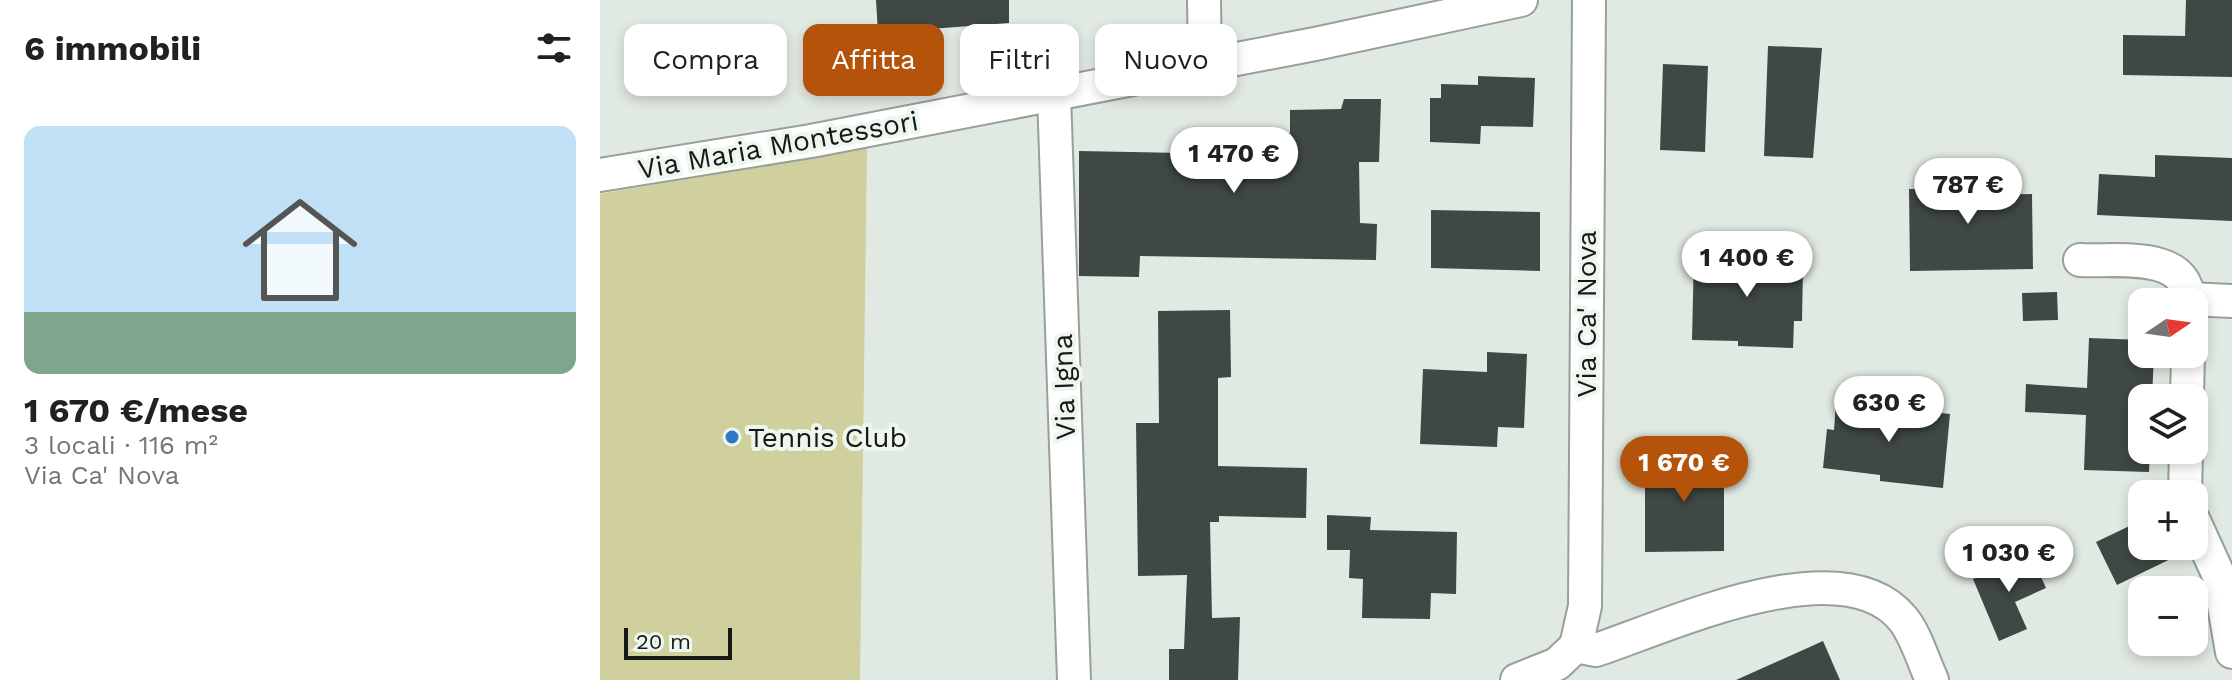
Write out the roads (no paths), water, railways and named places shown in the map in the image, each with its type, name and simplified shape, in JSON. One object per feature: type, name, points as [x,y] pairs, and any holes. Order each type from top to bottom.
[{"type":"street","points":[[1204,0],[1204,24]]},
{"type":"street","name":"Via Maria Montessori","points":[[1237,58],[1521,0]]},
{"type":"street","name":"Via Ca' Nova","points":[[1576,646],[1585,606],[1589,0]]},
{"type":"street","name":"Via Maria Montessori","points":[[600,175],[811,141],[1044,96]]},
{"type":"street","name":"Via Igna","points":[[1054,96],[1074,680]]},
{"type":"street","points":[[2080,260],[2164,264],[2181,274],[2189,288]]},
{"type":"street","points":[[2208,301],[2232,301]]},
{"type":"street","points":[[2208,552],[2219,576],[2232,652]]},
{"type":"street","points":[[1517,680],[1557,664],[1576,646],[1596,650],[1777,590],[1850,589],[1880,601],[1903,619],[1932,680]]},
{"type":"place","name":"Tennis Club","points":[[732,437]]}]
